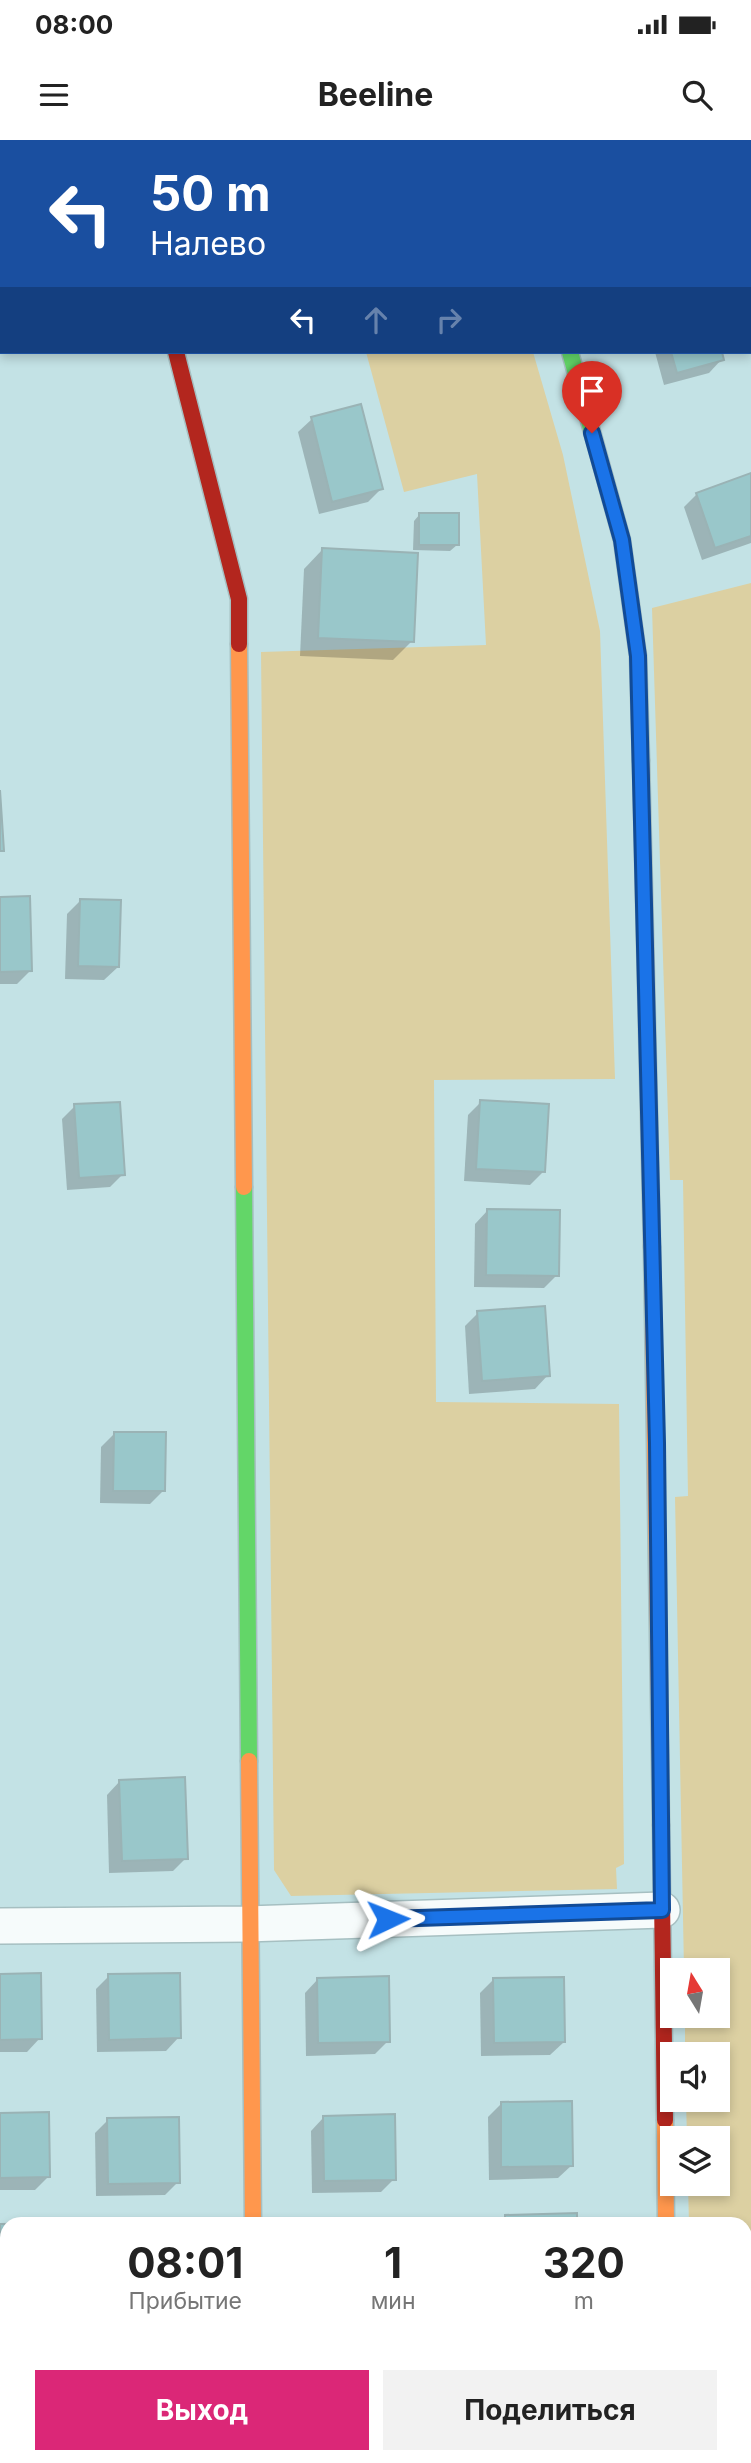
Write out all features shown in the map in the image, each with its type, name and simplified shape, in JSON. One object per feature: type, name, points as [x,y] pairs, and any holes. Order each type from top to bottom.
[{"type":"street","points":[[177,354],[239,599],[253,2217]]},
{"type":"street","points":[[571,354],[622,540],[638,656],[657,1443],[666,2217]]},
{"type":"street","points":[[0,1926],[249,1924],[662,1910]]},
{"type":"shaded area","points":[[367,354],[534,354],[563,455],[600,631],[615,1079],[434,1080],[436,1402],[619,1404],[624,1864],[616,1868],[617,1889],[291,1896],[274,1870],[261,652],[486,645],[477,474],[404,492]]},
{"type":"shaded area","points":[[751,583],[751,2217],[689,2217],[688,2196],[730,2196],[730,2126],[687,2126],[686,2112],[730,2112],[730,2042],[685,2042],[685,2028],[730,2028],[730,1958],[684,1958],[675,1497],[688,1496],[683,1180],[670,1180],[652,608]]},
{"type":"building","points":[[672,354],[722,354],[724,360],[677,373]]},
{"type":"building","points":[[361,404],[383,489],[332,502],[311,417]]},
{"type":"building","points":[[751,473],[751,536],[715,548],[696,493]]},
{"type":"building","points":[[419,513],[459,513],[459,545],[419,545]]},
{"type":"building","points":[[322,548],[418,553],[414,642],[318,638]]},
{"type":"building","points":[[0,790],[4,851],[0,851]]},
{"type":"building","points":[[30,896],[32,971],[0,972],[0,897]]},
{"type":"building","points":[[80,899],[121,900],[119,967],[78,966]]},
{"type":"building","points":[[480,1100],[549,1104],[545,1172],[476,1169]]},
{"type":"building","points":[[120,1102],[125,1175],[79,1178],[74,1104]]},
{"type":"building","points":[[487,1209],[560,1210],[559,1276],[486,1275]]},
{"type":"building","points":[[545,1306],[550,1376],[482,1381],[477,1311]]},
{"type":"building","points":[[114,1432],[166,1432],[165,1491],[113,1491]]},
{"type":"building","points":[[185,1777],[188,1859],[122,1861],[119,1780]]},
{"type":"building","points":[[41,1973],[42,2039],[0,2040],[0,1974]]},
{"type":"building","points":[[180,1973],[181,2038],[109,2040],[108,1974]]},
{"type":"building","points":[[389,1976],[390,2042],[318,2043],[317,1978]]},
{"type":"building","points":[[564,1977],[565,2042],[494,2043],[493,1978]]},
{"type":"building","points":[[572,2101],[573,2166],[501,2167],[501,2102]]},
{"type":"building","points":[[49,2112],[50,2177],[0,2178],[0,2113]]},
{"type":"building","points":[[395,2114],[396,2180],[324,2181],[323,2116]]},
{"type":"building","points":[[179,2117],[180,2183],[108,2184],[107,2118]]},
{"type":"building","points":[[577,2213],[577,2217],[505,2217]]},
{"type":"traffic: fast","points":[[571,354],[622,540],[638,656],[641,760]]},
{"type":"traffic: fast","points":[[244,1187],[249,1761]]},
{"type":"traffic: slow","points":[[239,644],[244,1187]]},
{"type":"traffic: slow","points":[[652,1247],[661,1825]]},
{"type":"traffic: slow","points":[[249,1761],[253,2217]]},
{"type":"traffic: slow","points":[[665,2120],[666,2217]]},
{"type":"traffic: jam","points":[[177,354],[239,599],[239,644]]},
{"type":"traffic: jam","points":[[641,760],[652,1247]]},
{"type":"traffic: jam","points":[[661,1825],[665,2120]]},
{"type":"route","points":[[388,1919],[662,1910],[657,1443],[638,656],[622,540],[592,433]]}]
